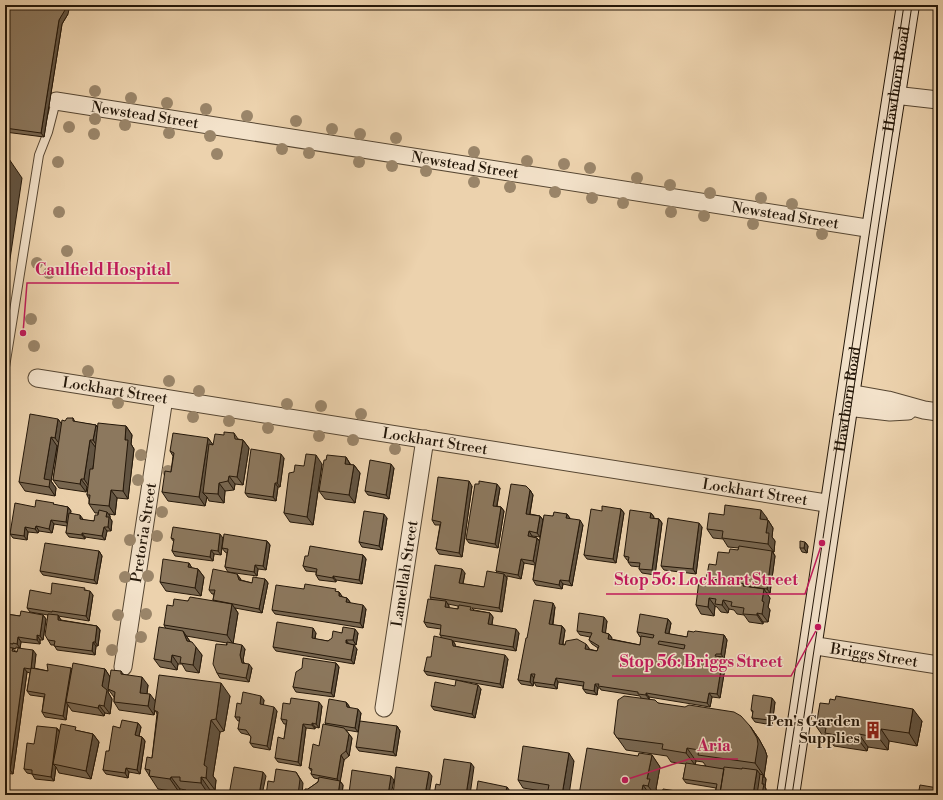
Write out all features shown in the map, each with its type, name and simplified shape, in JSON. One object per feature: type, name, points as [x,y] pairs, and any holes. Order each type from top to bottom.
[{"type":"main road","name":"Hawthorn Road","points":[[788,795],[908,5]]},
{"type":"street","points":[[895,91],[938,95]]},
{"type":"street","points":[[895,91],[938,100]]},
{"type":"street","name":"Newstead Street","points":[[56,101],[873,229]]},
{"type":"street","name":"Lockhart Street","points":[[38,378],[832,504]]},
{"type":"street","name":"Pretoria Street","points":[[123,668],[164,398]]},
{"type":"street","points":[[848,400],[890,412],[931,411]]},
{"type":"street","name":"Lamellah Street","points":[[384,708],[425,439]]},
{"type":"street","name":"Briggs Street","points":[[810,645],[938,665]]},
{"type":"lane","points":[[5,366],[39,155],[48,132],[56,101]]},
{"type":"building","points":[[5,5],[66,5],[65,10],[59,20],[41,133],[5,128]]},
{"type":"building","points":[[5,155],[7,156],[5,166]]},
{"type":"building","points":[[30,414],[58,419],[55,438],[51,437],[44,479],[50,480],[49,487],[19,482]]},
{"type":"building","points":[[67,418],[73,418],[73,421],[96,425],[93,440],[90,440],[84,479],[81,479],[80,484],[53,480],[62,420],[65,421]]},
{"type":"building","points":[[98,423],[126,426],[125,440],[128,440],[123,491],[111,490],[109,506],[89,504],[90,495],[87,495],[90,469],[93,469]]},
{"type":"building","points":[[224,432],[234,433],[235,439],[243,440],[237,477],[229,476],[228,481],[219,483],[218,494],[203,493],[209,444],[213,445],[215,434],[224,435]]},
{"type":"building","points":[[173,433],[208,438],[199,497],[162,492],[165,471],[171,472],[174,453],[170,451]]},
{"type":"building","points":[[251,449],[281,454],[277,483],[275,483],[273,497],[245,493]]},
{"type":"building","points":[[306,454],[316,455],[307,517],[284,513],[289,473],[294,472],[295,465],[304,466]]},
{"type":"building","points":[[327,455],[346,457],[345,464],[354,465],[349,495],[319,491],[324,460],[326,460]]},
{"type":"building","points":[[370,460],[391,464],[386,495],[365,491]]},
{"type":"building","points":[[438,477],[469,481],[459,553],[436,549],[441,522],[432,520]]},
{"type":"building","points":[[479,481],[497,484],[493,506],[501,507],[495,544],[466,539],[475,484],[479,484]]},
{"type":"building","points":[[511,484],[526,486],[530,490],[526,514],[540,516],[537,533],[529,531],[528,536],[537,538],[533,561],[521,559],[518,575],[496,571]]},
{"type":"building","points":[[36,500],[68,507],[66,522],[51,520],[49,529],[36,526],[35,529],[25,527],[24,536],[10,534],[15,503],[35,507]]},
{"type":"building","points":[[725,505],[761,510],[760,519],[768,520],[766,533],[769,533],[768,544],[722,538],[723,531],[707,529],[709,513],[724,515]]},
{"type":"building","points":[[602,506],[621,509],[613,559],[584,555],[591,509],[602,511]]},
{"type":"building","points":[[99,510],[107,512],[106,517],[109,517],[108,527],[104,527],[102,536],[82,533],[82,535],[66,533],[69,513],[80,515],[80,519],[94,521],[95,515],[98,515]]},
{"type":"building","points":[[630,510],[651,513],[650,518],[659,519],[652,570],[639,569],[640,563],[628,562],[629,557],[624,556]]},
{"type":"building","points":[[364,511],[384,514],[379,546],[359,542]]},
{"type":"building","points":[[554,512],[567,514],[566,518],[580,520],[569,581],[560,580],[559,585],[533,580],[544,515],[553,516]]},
{"type":"building","points":[[668,518],[699,523],[693,569],[661,566]]},
{"type":"building","points":[[173,527],[220,534],[218,551],[211,550],[210,557],[172,551],[174,539],[171,538]]},
{"type":"building","points":[[224,534],[267,541],[263,566],[255,565],[254,572],[225,567],[228,549],[222,548]]},
{"type":"building","points":[[800,541],[805,542],[804,548],[800,548]]},
{"type":"building","points":[[45,543],[99,551],[94,580],[40,571]]},
{"type":"building","points":[[310,546],[363,555],[359,580],[316,575],[317,569],[303,566],[305,556],[308,556]]},
{"type":"building","points":[[739,546],[772,551],[767,589],[709,578],[709,580],[706,580],[709,564],[716,565],[718,552],[729,553],[730,549],[738,550]]},
{"type":"building","points":[[163,559],[189,563],[188,567],[198,569],[195,588],[160,582]]},
{"type":"building","points":[[435,565],[462,569],[459,583],[484,587],[487,571],[504,574],[499,608],[430,597]]},
{"type":"building","points":[[213,569],[237,574],[239,580],[252,583],[253,577],[265,579],[259,609],[213,600],[215,590],[209,590]]},
{"type":"building","points":[[709,578],[764,589],[762,614],[743,614],[744,608],[731,606],[732,602],[723,600],[722,605],[715,604],[716,599],[709,598],[708,607],[696,605],[699,580],[709,581]]},
{"type":"building","points":[[52,583],[85,588],[84,590],[90,591],[86,616],[27,608],[30,590],[51,594]]},
{"type":"building","points":[[305,584],[336,589],[335,591],[339,592],[339,596],[347,598],[346,602],[363,605],[360,623],[272,610],[276,585],[304,589]]},
{"type":"building","points":[[190,597],[232,604],[227,635],[164,625],[167,605],[173,606],[174,599],[188,601]]},
{"type":"building","points":[[428,599],[446,601],[445,607],[458,609],[459,605],[471,607],[470,610],[490,613],[488,624],[516,629],[513,647],[440,635],[441,625],[424,622]]},
{"type":"building","points":[[534,600],[553,603],[549,624],[562,626],[559,644],[565,645],[566,641],[577,639],[586,644],[585,649],[597,651],[599,646],[589,640],[592,633],[577,631],[579,613],[604,617],[602,632],[609,634],[608,639],[640,645],[641,636],[653,638],[654,635],[637,632],[640,614],[668,619],[665,633],[687,637],[688,631],[724,635],[721,654],[716,654],[715,656],[723,657],[717,694],[709,693],[707,703],[646,693],[646,695],[638,694],[638,692],[598,686],[599,684],[595,684],[594,691],[583,689],[584,682],[556,678],[554,685],[533,682],[535,674],[531,674],[530,682],[518,680]],"holes":[[[659,641],[685,645],[684,649],[658,644]]]},
{"type":"building","points":[[21,611],[43,615],[40,636],[37,635],[37,640],[18,637],[17,644],[5,643],[5,614],[20,616]]},
{"type":"building","points":[[48,614],[58,615],[58,620],[97,626],[92,651],[54,646],[55,641],[48,640],[45,635]]},
{"type":"building","points":[[277,622],[313,628],[312,638],[328,641],[332,638],[333,631],[342,633],[343,627],[355,629],[353,640],[346,640],[346,643],[354,645],[351,660],[273,647]]},
{"type":"building","points":[[159,627],[183,631],[187,641],[192,642],[196,647],[193,665],[180,663],[181,657],[172,655],[171,662],[154,659]]},
{"type":"building","points":[[434,636],[452,640],[453,646],[505,655],[500,684],[424,671],[427,657],[431,657]]},
{"type":"building","points":[[227,642],[242,645],[240,655],[242,663],[249,664],[246,678],[217,673],[213,664],[216,644],[227,645]]},
{"type":"building","points":[[5,647],[13,648],[12,651],[17,652],[18,648],[33,650],[31,669],[24,668],[10,770],[5,769]]},
{"type":"building","points":[[303,658],[336,663],[331,693],[293,687],[296,672],[302,668]]},
{"type":"building","points":[[73,663],[105,669],[102,686],[107,690],[104,706],[99,705],[98,708],[66,702]]},
{"type":"building","points":[[47,664],[71,668],[63,716],[42,712],[45,694],[27,691],[31,668],[48,671]]},
{"type":"building","points":[[111,670],[121,671],[121,674],[142,677],[140,693],[150,694],[148,706],[114,702],[115,692],[108,689]]},
{"type":"building","points":[[159,675],[221,683],[216,719],[211,720],[204,765],[207,767],[206,778],[201,777],[201,783],[180,781],[180,777],[171,777],[170,779],[149,776],[150,770],[145,769],[147,757],[152,758],[158,712],[154,710]]},
{"type":"building","points":[[456,680],[478,685],[472,714],[431,706],[435,682],[455,686]]},
{"type":"building","points":[[243,692],[261,696],[260,704],[274,707],[267,746],[250,743],[251,737],[246,730],[238,729],[240,717],[235,717],[237,703],[241,704]]},
{"type":"building","points":[[753,695],[772,698],[769,720],[752,718],[753,711],[751,710]]},
{"type":"building","points":[[624,696],[655,700],[658,703],[685,707],[689,705],[734,712],[741,716],[750,726],[757,738],[758,744],[755,763],[698,755],[699,750],[687,748],[686,753],[662,749],[663,744],[617,738],[614,733],[618,700]]},
{"type":"building","points":[[836,696],[913,709],[909,733],[881,729],[879,738],[859,734],[858,739],[825,733],[826,728],[816,726],[820,703],[829,704],[830,699],[835,700]]},
{"type":"building","points":[[291,698],[319,702],[316,724],[303,724],[298,762],[275,758],[278,737],[284,739],[287,720],[281,719],[283,703],[290,704]]},
{"type":"building","points":[[329,699],[346,702],[347,707],[358,709],[355,728],[325,723]]},
{"type":"building","points":[[122,720],[138,723],[135,735],[142,737],[137,770],[126,768],[125,773],[103,770],[106,751],[109,751],[113,726],[120,728]]},
{"type":"building","points":[[360,721],[397,726],[393,752],[356,747]]},
{"type":"building","points":[[61,724],[76,727],[75,730],[93,734],[86,771],[53,764]]},
{"type":"building","points":[[323,724],[344,728],[349,734],[346,751],[341,755],[337,779],[311,774],[312,769],[309,768],[313,744],[319,746]]},
{"type":"building","points":[[37,726],[57,728],[51,777],[32,774],[32,770],[24,769],[27,743],[34,744]]},
{"type":"building","points":[[523,746],[569,753],[562,795],[547,795],[549,785],[518,780]]},
{"type":"building","points":[[587,748],[638,756],[639,753],[652,755],[647,779],[650,779],[648,786],[643,785],[641,795],[579,795]]},
{"type":"building","points":[[444,759],[471,763],[466,795],[434,795],[436,784],[440,785]]},
{"type":"building","points":[[686,763],[724,769],[720,793],[721,795],[715,795],[717,784],[683,779]]},
{"type":"building","points":[[234,767],[263,772],[259,795],[229,795]]},
{"type":"building","points":[[396,767],[429,772],[425,795],[393,795]]},
{"type":"building","points":[[724,767],[757,770],[753,795],[733,795],[720,793]]},
{"type":"building","points":[[276,769],[296,772],[300,779],[298,795],[266,795],[268,781],[274,782]]},
{"type":"building","points":[[352,770],[391,776],[388,795],[359,795],[349,793]]},
{"type":"building","points":[[760,774],[763,775],[762,784],[764,784],[762,794],[757,795]]},
{"type":"building","points":[[319,777],[340,781],[338,795],[304,795],[305,789],[308,789],[318,782]]},
{"type":"building","points":[[478,781],[507,787],[505,795],[476,795]]},
{"type":"building","points":[[920,785],[938,788],[938,795],[918,795]]},
{"type":"building","points":[[663,789],[702,795],[662,795]]},
{"type":"tram line","points":[[784,795],[904,5]]},
{"type":"tram line","points":[[792,795],[912,5]]},
{"type":"place","name":"Caulfield Hospital","points":[[23,333]]},
{"type":"place","name":"Stop 56: Lockhart Street","points":[[822,543]]},
{"type":"place","name":"Stop 56: Briggs Street","points":[[818,627]]},
{"type":"place","name":"Pen's Garden Supplies","points":[[873,730]]},
{"type":"place","name":"Aria","points":[[625,780]]}]
